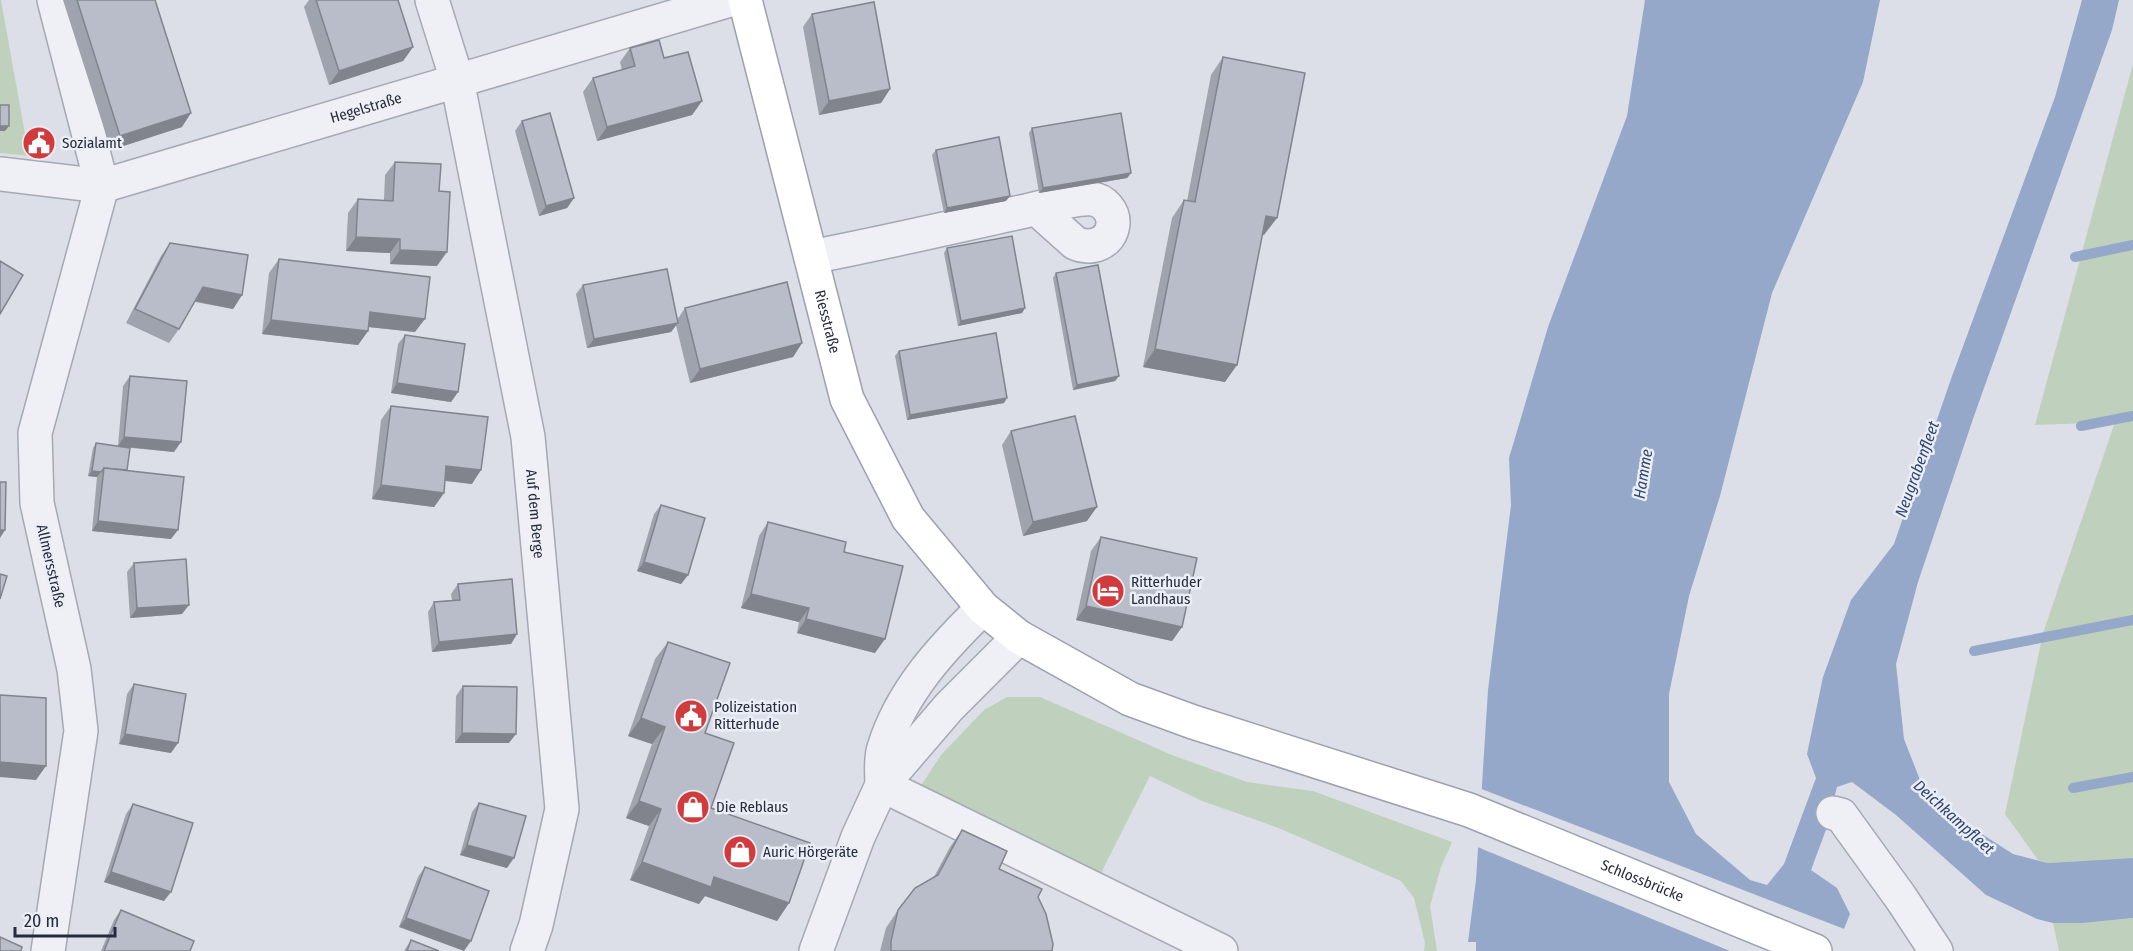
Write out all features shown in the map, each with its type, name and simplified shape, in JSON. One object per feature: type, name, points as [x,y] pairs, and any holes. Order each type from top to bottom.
[{"type":"main road","name":"Riesstraße","points":[[745,0],[847,399],[908,518],[983,608],[1019,637]]},
{"type":"main road","name":"Schlossbrücke","points":[[1019,637],[1130,699],[1193,722],[1469,810],[1815,951]]},
{"type":"street","points":[[54,0],[102,186]]},
{"type":"street","name":"Auf dem Berge","points":[[432,0],[457,80],[528,437],[562,809],[536,925],[527,951]]},
{"type":"street","name":"Hegelstraße","points":[[0,174],[102,186],[729,0]]},
{"type":"street","name":"Allmersstraße","points":[[48,951],[81,731],[74,669],[37,503],[34,433],[102,186]]},
{"type":"street","points":[[811,257],[1037,209]]},
{"type":"street","points":[[882,785],[883,750],[904,700],[944,647],[983,608]]},
{"type":"street","points":[[816,951],[858,837],[882,785],[949,706],[1019,637]]},
{"type":"street","points":[[882,785],[1221,951]]},
{"type":"street","points":[[1833,813],[1841,815],[1936,951]]},
{"type":"green space","points":[[1,0],[29,156],[0,153]]},
{"type":"green space","points":[[2133,64],[2133,858],[2048,863],[2038,860],[2005,814],[2043,633],[2115,422],[2035,425]]},
{"type":"green space","points":[[1007,697],[1040,697],[1172,755],[1247,782],[1313,791],[1452,842],[1441,867],[1430,906],[1437,951],[1424,951],[1425,943],[1414,898],[1401,881],[1276,827],[1202,801],[1150,776],[1100,875],[920,787],[941,755],[984,710]]},
{"type":"green space","points":[[2133,918],[2133,951],[2059,951],[2053,923],[2083,923]]},
{"type":"water","points":[[1645,0],[1880,0],[1863,82],[1772,293],[1720,496],[1689,596],[1669,694],[1669,782],[1696,834],[1750,880],[1767,885],[1784,864],[1816,778],[1807,754],[1823,677],[1851,600],[1894,544],[1951,379],[2055,97],[2082,0],[2119,0],[2112,30],[1974,416],[1918,582],[1896,664],[1904,739],[1920,780],[1971,827],[2013,854],[2048,863],[2133,858],[2133,918],[2083,923],[2053,923],[2037,919],[1986,895],[1896,815],[1852,782],[1837,787],[1827,827],[1811,870],[1837,888],[1850,914],[1835,951],[1476,951],[1476,942],[1468,942],[1476,880],[1488,690],[1511,505],[1509,458],[1548,327],[1627,116]]},
{"type":"pier","points":[[1479,788],[1847,930],[1838,951],[1730,951],[1475,846]]},
{"type":"building","points":[[77,0],[155,0],[191,113],[120,136]]},
{"type":"building","points":[[316,0],[398,0],[413,47],[339,71]]},
{"type":"building","points":[[874,2],[890,89],[829,101],[812,14]]},
{"type":"building","points":[[659,40],[664,58],[688,52],[702,101],[607,127],[593,78],[635,66],[630,48]]},
{"type":"building","points":[[1223,57],[1305,73],[1277,218],[1266,216],[1237,365],[1155,349],[1184,200],[1195,202]]},
{"type":"building","points":[[0,105],[9,105],[9,126],[0,126]]},
{"type":"building","points":[[550,113],[574,198],[546,206],[522,121]]},
{"type":"building","points":[[1121,113],[1131,173],[1043,188],[1032,128]]},
{"type":"building","points":[[999,137],[1010,196],[947,208],[936,150]]},
{"type":"building","points":[[395,162],[441,164],[439,191],[450,192],[447,252],[400,250],[400,239],[356,237],[358,199],[393,201]]},
{"type":"building","points":[[1012,236],[1025,308],[961,321],[947,248]]},
{"type":"building","points":[[170,243],[248,255],[242,295],[203,287],[179,329],[135,309]]},
{"type":"building","points":[[279,259],[430,277],[425,319],[370,312],[368,331],[271,320]]},
{"type":"building","points":[[0,261],[23,275],[0,314]]},
{"type":"building","points":[[1098,265],[1119,376],[1077,385],[1056,273]]},
{"type":"building","points":[[667,269],[678,323],[594,339],[583,285]]},
{"type":"building","points":[[787,282],[802,343],[700,369],[685,308]]},
{"type":"building","points":[[996,333],[1007,398],[910,415],[899,351]]},
{"type":"building","points":[[405,335],[465,344],[458,392],[397,383]]},
{"type":"building","points":[[130,376],[187,381],[181,442],[124,437]]},
{"type":"building","points":[[391,406],[488,417],[481,470],[446,466],[444,493],[381,485]]},
{"type":"building","points":[[1075,416],[1097,507],[1033,522],[1011,431]]},
{"type":"building","points":[[96,443],[130,448],[127,470],[104,468],[101,472],[92,471]]},
{"type":"building","points":[[104,468],[184,477],[178,530],[98,521]]},
{"type":"building","points":[[0,482],[6,482],[5,530],[0,530]]},
{"type":"building","points":[[661,505],[705,518],[688,575],[644,562]]},
{"type":"building","points":[[768,522],[846,542],[844,552],[903,566],[885,639],[806,619],[809,608],[751,594]]},
{"type":"building","points":[[1101,537],[1197,558],[1182,627],[1086,606]]},
{"type":"building","points":[[186,559],[189,605],[137,608],[134,563]]},
{"type":"building","points":[[0,574],[7,576],[0,599]]},
{"type":"building","points":[[512,579],[517,634],[439,642],[434,602],[460,600],[458,584]]},
{"type":"building","points":[[668,642],[730,663],[705,733],[734,743],[711,808],[810,843],[789,903],[714,877],[711,887],[642,862],[661,809],[639,801],[665,727],[641,718]]},
{"type":"building","points":[[134,684],[186,694],[178,743],[125,734]]},
{"type":"building","points":[[463,686],[517,687],[516,734],[462,733]]},
{"type":"building","points":[[0,695],[46,698],[46,766],[0,762]]},
{"type":"building","points":[[479,803],[526,816],[514,858],[467,845]]},
{"type":"building","points":[[133,804],[193,823],[171,892],[111,872]]},
{"type":"building","points":[[962,830],[1007,851],[999,869],[1042,889],[1038,897],[1046,914],[1053,944],[1052,951],[891,951],[898,910],[915,888],[938,875]]},
{"type":"building","points":[[425,867],[489,891],[471,941],[406,918]]},
{"type":"building","points":[[121,910],[194,941],[190,951],[104,951]]},
{"type":"building","points":[[0,937],[22,947],[21,951],[0,951]]},
{"type":"building","points":[[411,940],[439,951],[407,951]]},
{"type":"waterway","points":[[2075,257],[2133,245]]},
{"type":"waterway","points":[[2081,426],[2133,416]]},
{"type":"waterway","points":[[1974,651],[2133,620]]},
{"type":"waterway","points":[[2073,788],[2133,777]]},
{"type":"place","name":"Sozialamt","points":[[39,143]]},
{"type":"place","name":"Ritterhuder Landhaus","points":[[1108,591]]},
{"type":"place","name":"Polizeistation Ritterhude","points":[[691,716]]},
{"type":"place","name":"Die Reblaus","points":[[693,807]]},
{"type":"place","name":"Auric Hörgeräte","points":[[740,852]]},
{"type":"water label","name":"Neugrabenfleet","points":[[1917,469]]},
{"type":"water label","name":"Hamme","points":[[1643,474]]},
{"type":"water label","name":"Deichkampfleet","points":[[1954,817]]}]
